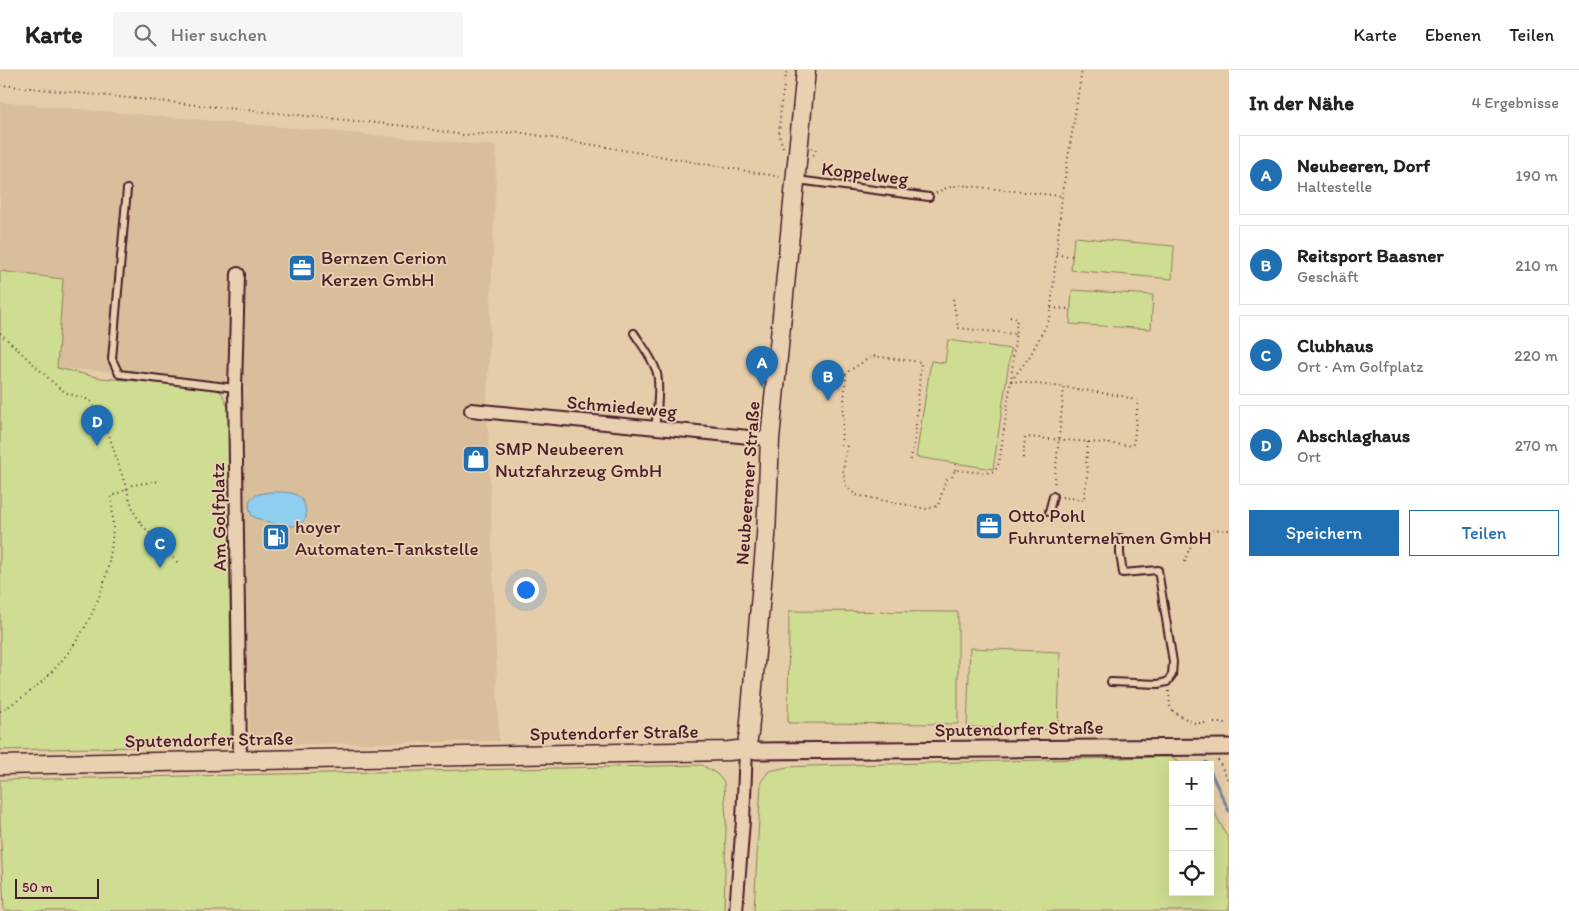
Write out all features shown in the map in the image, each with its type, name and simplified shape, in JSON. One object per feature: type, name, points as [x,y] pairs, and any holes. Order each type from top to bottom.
[{"type":"main road","name":"Neubeerener Straße","points":[[746,749],[766,536],[770,439],[806,70]]},
{"type":"main road","name":"Sputendorfer Straße","points":[[0,765],[746,749]]},
{"type":"street","name":"Am Golfplatz","points":[[238,274],[235,388],[240,760]]},
{"type":"street","name":"Schmiedeweg","points":[[471,410],[770,439]]},
{"type":"street","name":"Sputendorfer Straße","points":[[746,749],[757,751],[1229,747]]},
{"type":"street","points":[[736,911],[743,822],[746,749]]},
{"type":"lane","name":"Koppelweg","points":[[796,179],[929,197]]},
{"type":"lane","points":[[127,189],[112,358],[119,374],[235,388]]},
{"type":"lane","points":[[634,333],[657,371],[656,428]]},
{"type":"lane","points":[[1049,512],[1053,496]]},
{"type":"lane","points":[[1111,682],[1158,684],[1167,682],[1172,675],[1173,662],[1158,570],[1123,573],[1120,538]]},
{"type":"path","points":[[782,144],[779,135],[781,103],[787,70]]},
{"type":"path","points":[[1011,381],[1030,356],[1050,318],[1062,196],[1082,70]]},
{"type":"path","points":[[0,86],[415,127],[463,135],[518,132],[796,179]]},
{"type":"path","points":[[929,197],[943,189],[959,185],[1062,196]]},
{"type":"path","points":[[1056,255],[1072,256]]},
{"type":"path","points":[[953,299],[958,328],[1015,334]]},
{"type":"path","points":[[1051,308],[1069,309]]},
{"type":"path","points":[[955,470],[986,473],[995,471],[999,463],[1011,381],[1017,318],[1010,317]]},
{"type":"path","points":[[0,333],[59,388],[92,403],[108,432],[134,512],[142,525],[179,564]]},
{"type":"path","points":[[841,445],[846,373],[872,356],[921,362],[915,438],[910,463]]},
{"type":"path","points":[[1011,381],[1122,396],[1138,401],[1132,446],[1025,437],[1023,458]]},
{"type":"path","points":[[1064,387],[1053,496],[1084,500],[1088,468],[1086,464],[1088,442]]},
{"type":"path","points":[[847,446],[843,470],[846,486],[856,496],[927,509],[938,506],[947,476]]},
{"type":"path","points":[[952,477],[956,462]]},
{"type":"path","points":[[0,712],[37,688],[53,672],[65,658],[89,619],[103,586],[110,553],[111,496],[132,485],[162,481]]},
{"type":"path","points":[[1185,562],[1188,548],[1195,538],[1209,532],[1229,530]]},
{"type":"path","points":[[1167,682],[1170,706],[1173,711],[1195,723],[1229,723]]},
{"type":"path","points":[[1212,747],[1229,782]]},
{"type":"shaded area","points":[[0,102],[497,146],[487,402],[499,741],[250,745],[239,382],[57,368],[63,279],[0,271]]},
{"type":"green space","points":[[1074,237],[1174,246],[1172,279],[1071,270]]},
{"type":"green space","points":[[0,271],[63,279],[57,368],[101,378],[213,387],[222,393],[229,410],[231,745],[0,750]]},
{"type":"green space","points":[[1072,290],[1153,295],[1151,329],[1070,324]]},
{"type":"green space","points":[[948,340],[1011,349],[993,469],[916,457],[931,361],[945,363]]},
{"type":"green space","points":[[789,611],[958,612],[958,724],[788,723]]},
{"type":"green space","points":[[970,648],[1060,652],[1058,730],[967,727]]},
{"type":"green space","points":[[1171,757],[1178,761],[1169,761],[1169,896],[1214,896],[1214,812],[1229,840],[1229,911],[754,911],[761,782],[769,771],[788,767]]},
{"type":"green space","points":[[702,765],[717,774],[724,782],[726,823],[724,911],[4,911],[0,780]]},
{"type":"water","points":[[285,492],[296,495],[303,503],[306,518],[300,524],[289,526],[252,516],[249,505],[252,498],[255,495]]},
{"type":"waterway","points":[[1214,779],[1229,811]]},
{"type":"place","name":"Bernzen Cerion Kerzen GmbH","points":[[302,268]]},
{"type":"place","name":"Neubeeren, Dorf","points":[[762,387]]},
{"type":"place","name":"Reitsport Baasner","points":[[828,401]]},
{"type":"place","name":"Abschlaghaus","points":[[97,446]]},
{"type":"place","name":"SMP Neubeeren Nutzfahrzeug GmbH","points":[[476,459]]},
{"type":"place","name":"Otto Pohl Fuhrunternehmen GmbH","points":[[989,526]]},
{"type":"place","name":"hoyer Automaten-Tankstelle","points":[[276,537]]},
{"type":"place","name":"Clubhaus","points":[[160,568]]}]
